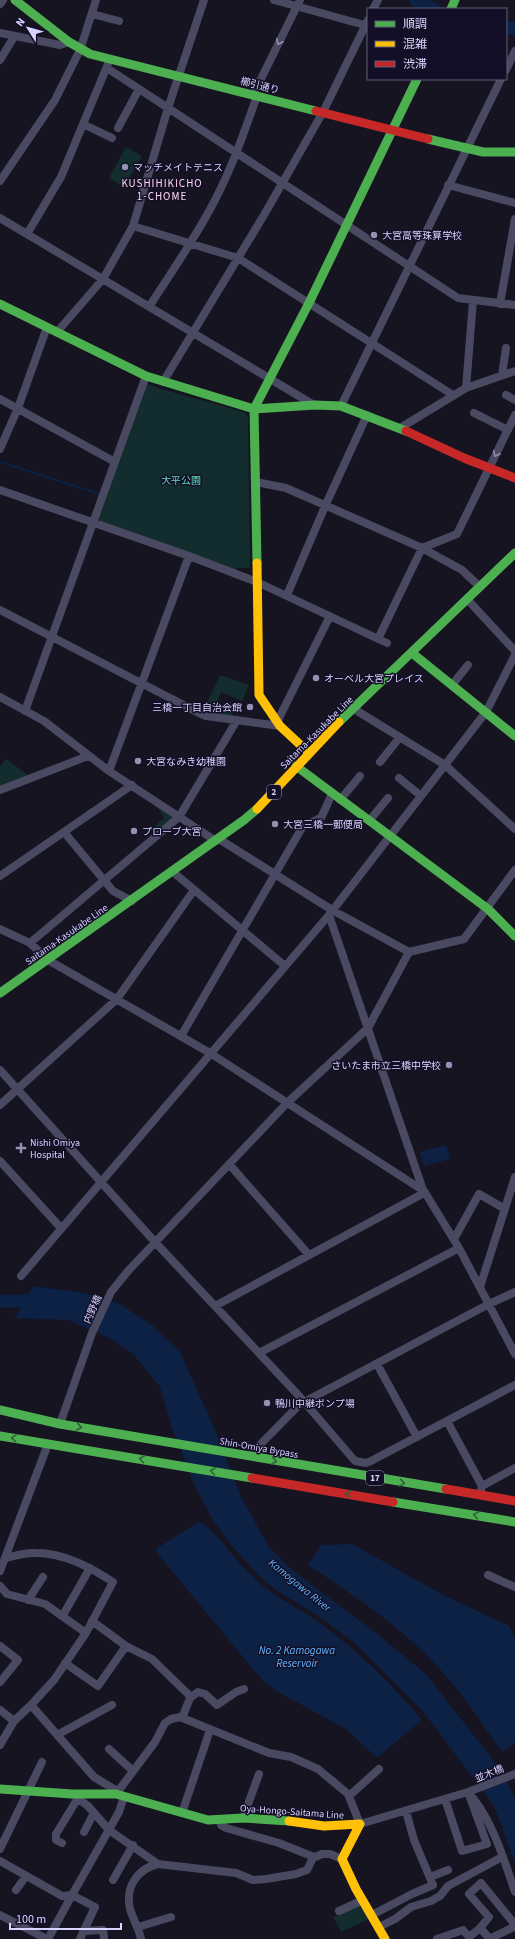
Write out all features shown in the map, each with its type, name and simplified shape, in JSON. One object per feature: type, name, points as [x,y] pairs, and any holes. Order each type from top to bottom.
[{"type":"main road","name":"櫛引通り","points":[[14,0],[68,42],[80,50],[108,64],[179,76],[467,149],[483,152],[515,152]]},
{"type":"main road","points":[[309,752],[279,724],[259,695],[254,410],[309,303],[417,80]]},
{"type":"main road","points":[[0,304],[146,376],[162,382],[254,410],[315,405],[341,406],[400,428],[464,458],[515,478]]},
{"type":"main road","name":"Saitama-Kasukabe Line","points":[[0,993],[218,840],[267,800],[309,752],[467,599],[514,556]]},
{"type":"main road","points":[[412,653],[515,736]]},
{"type":"main road","points":[[296,766],[488,909],[515,936]]},
{"type":"main road","name":"Shin-Omiya Bypass","points":[[0,1410],[60,1424],[236,1454],[481,1490],[515,1501]]},
{"type":"main road","name":"17","points":[[0,1436],[515,1522]]},
{"type":"main road","name":"Oya-Hongo-Saitama Line","points":[[0,1789],[75,1796],[120,1796],[208,1820],[243,1818],[294,1821],[324,1826],[360,1824]]},
{"type":"main road","points":[[360,1824],[342,1859],[363,1900],[386,1939]]},
{"type":"street","points":[[0,4],[3,0]]},
{"type":"street","points":[[0,181],[55,100],[80,50],[96,0]]},
{"type":"street","points":[[57,332],[103,279],[133,226],[168,108],[204,0]]},
{"type":"street","points":[[162,382],[238,258],[323,112],[367,24],[298,3],[274,0]]},
{"type":"street","points":[[149,306],[191,242],[217,197],[236,153],[255,95],[298,3]]},
{"type":"street","points":[[92,14],[119,21]]},
{"type":"street","points":[[0,34],[60,46],[68,42]]},
{"type":"street","points":[[0,60],[14,37]]},
{"type":"street","points":[[509,67],[515,51]]},
{"type":"street","points":[[27,234],[61,177],[108,64],[139,89],[458,298],[515,305]]},
{"type":"street","points":[[341,406],[501,80]]},
{"type":"street","points":[[118,128],[139,89]]},
{"type":"street","points":[[83,124],[112,138]]},
{"type":"street","points":[[448,186],[515,203]]},
{"type":"street","points":[[0,218],[315,405]]},
{"type":"street","points":[[500,304],[515,219]]},
{"type":"street","points":[[133,226],[191,242],[238,258],[453,395]]},
{"type":"street","points":[[466,388],[473,301]]},
{"type":"street","points":[[0,449],[18,408],[47,327]]},
{"type":"street","points":[[502,375],[506,348]]},
{"type":"street","points":[[400,428],[466,388],[515,371]]},
{"type":"street","points":[[25,711],[146,376]]},
{"type":"street","points":[[506,395],[515,400]]},
{"type":"street","points":[[0,398],[115,462]]},
{"type":"street","points":[[474,413],[511,426]]},
{"type":"street","points":[[287,595],[326,504],[367,415]]},
{"type":"street","points":[[378,639],[422,548],[457,534],[511,426],[515,415]]},
{"type":"street","points":[[256,482],[286,488],[326,504],[422,548],[462,570],[480,587]]},
{"type":"street","points":[[0,490],[189,556],[257,582],[387,643]]},
{"type":"street","points":[[109,771],[189,556]]},
{"type":"street","points":[[467,599],[515,651]]},
{"type":"street","points":[[0,610],[141,684],[206,716],[279,724],[330,616]]},
{"type":"street","points":[[21,1276],[60,1228],[330,912],[486,712],[515,655]]},
{"type":"street","points":[[452,685],[468,665]]},
{"type":"street","points":[[0,697],[44,721],[109,771],[179,817],[276,875],[330,912],[409,952],[464,939],[488,909],[515,870]]},
{"type":"street","points":[[354,709],[445,766],[515,829]]},
{"type":"street","points":[[30,943],[179,817],[238,720]]},
{"type":"street","points":[[380,762],[400,737]]},
{"type":"street","points":[[0,790],[88,756]]},
{"type":"street","points":[[340,800],[360,776]]},
{"type":"street","points":[[399,778],[421,796]]},
{"type":"street","points":[[0,876],[132,785]]},
{"type":"street","points":[[181,1036],[276,875],[303,826],[321,818],[332,794]]},
{"type":"street","points":[[369,821],[388,798]]},
{"type":"street","points":[[64,832],[113,891],[132,901]]},
{"type":"street","points":[[173,872],[285,966]]},
{"type":"street","points":[[0,1105],[117,999],[194,890]]},
{"type":"street","points":[[330,912],[424,1193],[454,1239],[515,1354]]},
{"type":"street","points":[[0,929],[30,943],[48,960],[210,1053],[424,1193]]},
{"type":"street","name":"内野橋","points":[[60,1424],[92,1334],[111,1292],[155,1242],[287,1103],[368,1028],[409,952]]},
{"type":"street","points":[[0,1070],[155,1242],[304,1401],[355,1461],[366,1463],[371,1461],[515,1385]]},
{"type":"street","points":[[0,1161],[60,1228]]},
{"type":"street","points":[[229,1164],[309,1255]]},
{"type":"street","points":[[480,1286],[509,1207],[515,1177]]},
{"type":"street","points":[[215,1306],[424,1193]]},
{"type":"street","points":[[454,1239],[479,1194],[509,1207]]},
{"type":"street","points":[[259,1353],[459,1248]]},
{"type":"street","points":[[249,1456],[304,1401],[489,1304],[515,1292]]},
{"type":"street","points":[[376,1364],[417,1437]]},
{"type":"street","points":[[447,1421],[481,1490],[515,1468]]},
{"type":"street","points":[[0,1570],[48,1444]]},
{"type":"street","points":[[0,1745],[14,1721],[54,1680],[86,1633],[114,1582],[90,1568],[63,1556],[35,1552],[5,1558]]},
{"type":"street","points":[[63,1615],[90,1568]]},
{"type":"street","points":[[488,1575],[515,1587]]},
{"type":"street","points":[[28,1600],[43,1577]]},
{"type":"street","points":[[0,1586],[7,1594],[45,1604],[63,1615],[86,1633]]},
{"type":"street","points":[[92,1621],[126,1646],[152,1659],[191,1697]]},
{"type":"street","points":[[0,1646],[18,1660],[0,1682]]},
{"type":"street","points":[[65,1663],[98,1686],[126,1646]]},
{"type":"street","points":[[182,1718],[191,1697],[198,1692],[202,1692],[217,1705],[236,1692],[244,1689]]},
{"type":"street","points":[[31,1705],[94,1777],[114,1789],[120,1796]]},
{"type":"street","points":[[57,1735],[112,1705]]},
{"type":"street","points":[[0,1710],[14,1721]]},
{"type":"street","points":[[0,1915],[47,1939],[119,1812],[120,1796],[133,1771],[154,1742],[165,1723],[171,1719],[182,1718],[269,1753],[291,1756],[318,1769],[335,1781],[349,1796],[360,1824]]},
{"type":"street","points":[[182,1813],[210,1730]]},
{"type":"street","points":[[109,1749],[133,1771]]},
{"type":"street","points":[[0,1849],[42,1762]]},
{"type":"street","points":[[349,1796],[379,1769]]},
{"type":"street","points":[[243,1818],[259,1774]]},
{"type":"street","name":"並木橋","points":[[360,1824],[470,1792],[514,1774]]},
{"type":"street","points":[[445,1799],[462,1851],[487,1844],[470,1792]]},
{"type":"street","points":[[470,1792],[482,1810],[515,1892]]},
{"type":"street","points":[[62,1844],[56,1840],[56,1834],[75,1796],[94,1813],[109,1830],[133,1845],[158,1864]]},
{"type":"street","points":[[372,1915],[433,1885],[414,1840],[406,1810]]},
{"type":"street","points":[[84,1832],[94,1813]]},
{"type":"street","points":[[219,1819],[221,1825],[226,1828],[279,1843],[314,1858]]},
{"type":"street","points":[[113,1880],[133,1845]]},
{"type":"street","points":[[141,1939],[138,1927],[130,1909],[130,1895],[132,1882],[137,1874],[143,1869],[158,1864],[236,1873],[253,1880],[296,1874],[307,1870],[314,1858],[322,1854],[330,1854],[342,1859]]},
{"type":"street","points":[[379,1928],[395,1919],[411,1907],[431,1901],[440,1896],[448,1886],[502,1857]]},
{"type":"street","points":[[0,1861],[62,1896],[72,1895],[95,1907],[81,1935]]},
{"type":"street","points":[[430,1877],[448,1870]]},
{"type":"street","points":[[473,1873],[512,1920],[514,1927],[490,1939],[480,1928]]},
{"type":"street","points":[[16,1890],[26,1876]]},
{"type":"street","points":[[437,1939],[463,1930],[469,1937],[480,1928],[489,1917],[469,1894],[481,1883]]},
{"type":"street","points":[[340,1911],[363,1900]]},
{"type":"street","points":[[138,1927],[171,1917]]},
{"type":"street","points":[[81,1935],[103,1930],[104,1938]]},
{"type":"green space","name":"マッチメイトテニス","points":[[126,147],[142,156],[124,187],[109,178]]},
{"type":"green space","name":"大平公園","points":[[146,383],[158,388],[244,412],[248,417],[250,568],[238,568],[236,571],[96,520]]},
{"type":"green space","points":[[220,675],[249,685],[242,701],[221,692],[215,707],[225,712],[233,712],[232,716],[203,711]]},
{"type":"green space","points":[[6,759],[28,775],[0,787],[0,766]]},
{"type":"green space","points":[[155,803],[175,817],[159,832],[155,826],[164,818]]},
{"type":"green space","points":[[361,1904],[369,1919],[341,1932],[333,1917]]},
{"type":"water","points":[[446,1145],[450,1159],[424,1166],[420,1152]]},
{"type":"water","points":[[33,1286],[85,1293],[120,1304],[153,1326],[180,1352],[215,1430],[241,1497],[269,1547],[292,1570],[377,1634],[426,1674],[500,1769],[515,1798],[515,1862],[494,1806],[425,1714],[357,1645],[320,1617],[279,1592],[260,1577],[231,1545],[211,1517],[194,1484],[171,1425],[160,1387],[134,1355],[110,1338],[68,1320],[15,1318]]},
{"type":"water","name":"No. 2 Kamogawa Reservoir","points":[[198,1522],[217,1536],[245,1569],[263,1586],[309,1615],[362,1657],[387,1681],[422,1720],[377,1758],[346,1729],[276,1691],[263,1681],[157,1553],[156,1549]]},
{"type":"water","points":[[352,1544],[443,1595],[509,1626],[515,1638],[515,1743],[502,1752],[472,1708],[424,1652],[376,1612],[308,1565],[321,1545]]},
{"type":"waterway","points":[[415,0],[432,8]]},
{"type":"waterway","points":[[507,27],[515,29]]},
{"type":"waterway","points":[[0,462],[100,494]]},
{"type":"waterway","name":"Kamogawa River","points":[[0,1301],[42,1301]]},
{"type":"waterway","points":[[505,1856],[515,1852]]},
{"type":"traffic: fast","points":[[15,0],[69,42],[90,54],[316,111]]},
{"type":"traffic: fast","points":[[451,8],[455,0]]},
{"type":"traffic: fast","points":[[257,563],[254,409],[309,303],[417,80]]},
{"type":"traffic: fast","points":[[428,139],[483,152],[515,152]]},
{"type":"traffic: fast","points":[[0,304],[146,376],[254,409],[315,405],[341,406],[406,431]]},
{"type":"traffic: fast","points":[[339,722],[515,553]]},
{"type":"traffic: fast","points":[[412,653],[515,736]]},
{"type":"traffic: fast","points":[[296,766],[488,909],[515,936]]},
{"type":"traffic: fast","points":[[0,993],[244,820],[257,809]]},
{"type":"traffic: fast","points":[[0,1410],[60,1424],[446,1489]]},
{"type":"traffic: fast","points":[[0,1436],[252,1478]]},
{"type":"traffic: fast","points":[[393,1502],[515,1522]]},
{"type":"traffic: fast","points":[[0,1789],[72,1794],[116,1794],[208,1820],[243,1818],[289,1821]]},
{"type":"traffic: slow","points":[[257,563],[259,695],[280,726],[309,753]]},
{"type":"traffic: slow","points":[[257,809],[339,722]]},
{"type":"traffic: slow","points":[[289,1821],[324,1826],[360,1824],[342,1859],[356,1889],[385,1939]]},
{"type":"traffic: jam","points":[[316,111],[428,139]]},
{"type":"traffic: jam","points":[[406,431],[464,458],[515,478]]},
{"type":"traffic: jam","points":[[252,1478],[393,1502]]},
{"type":"traffic: jam","points":[[446,1489],[515,1501]]},
{"type":"place","name":"マッチメイトテニス","points":[[125,167]]},
{"type":"place","name":"大宮高等珠算学校","points":[[374,235]]},
{"type":"place","name":"オーベル大宮プレイス","points":[[316,678]]},
{"type":"place","name":"三橋一丁目自治会館","points":[[250,707]]},
{"type":"place","name":"大宮なみき幼稚園","points":[[138,761]]},
{"type":"place","name":"大宮三橋一郵便局","points":[[275,824]]},
{"type":"place","name":"プローブ大宮","points":[[134,831]]},
{"type":"place","name":"さいたま市立三橋中学校","points":[[449,1065]]},
{"type":"place","name":"Nishi Omiya Hospital","points":[[21,1148]]},
{"type":"place","name":"鴨川中継ポンプ場","points":[[267,1403]]},
{"type":"district","name":"KUSHIHIKICHO 1-CHOME","points":[[162,189]]}]
